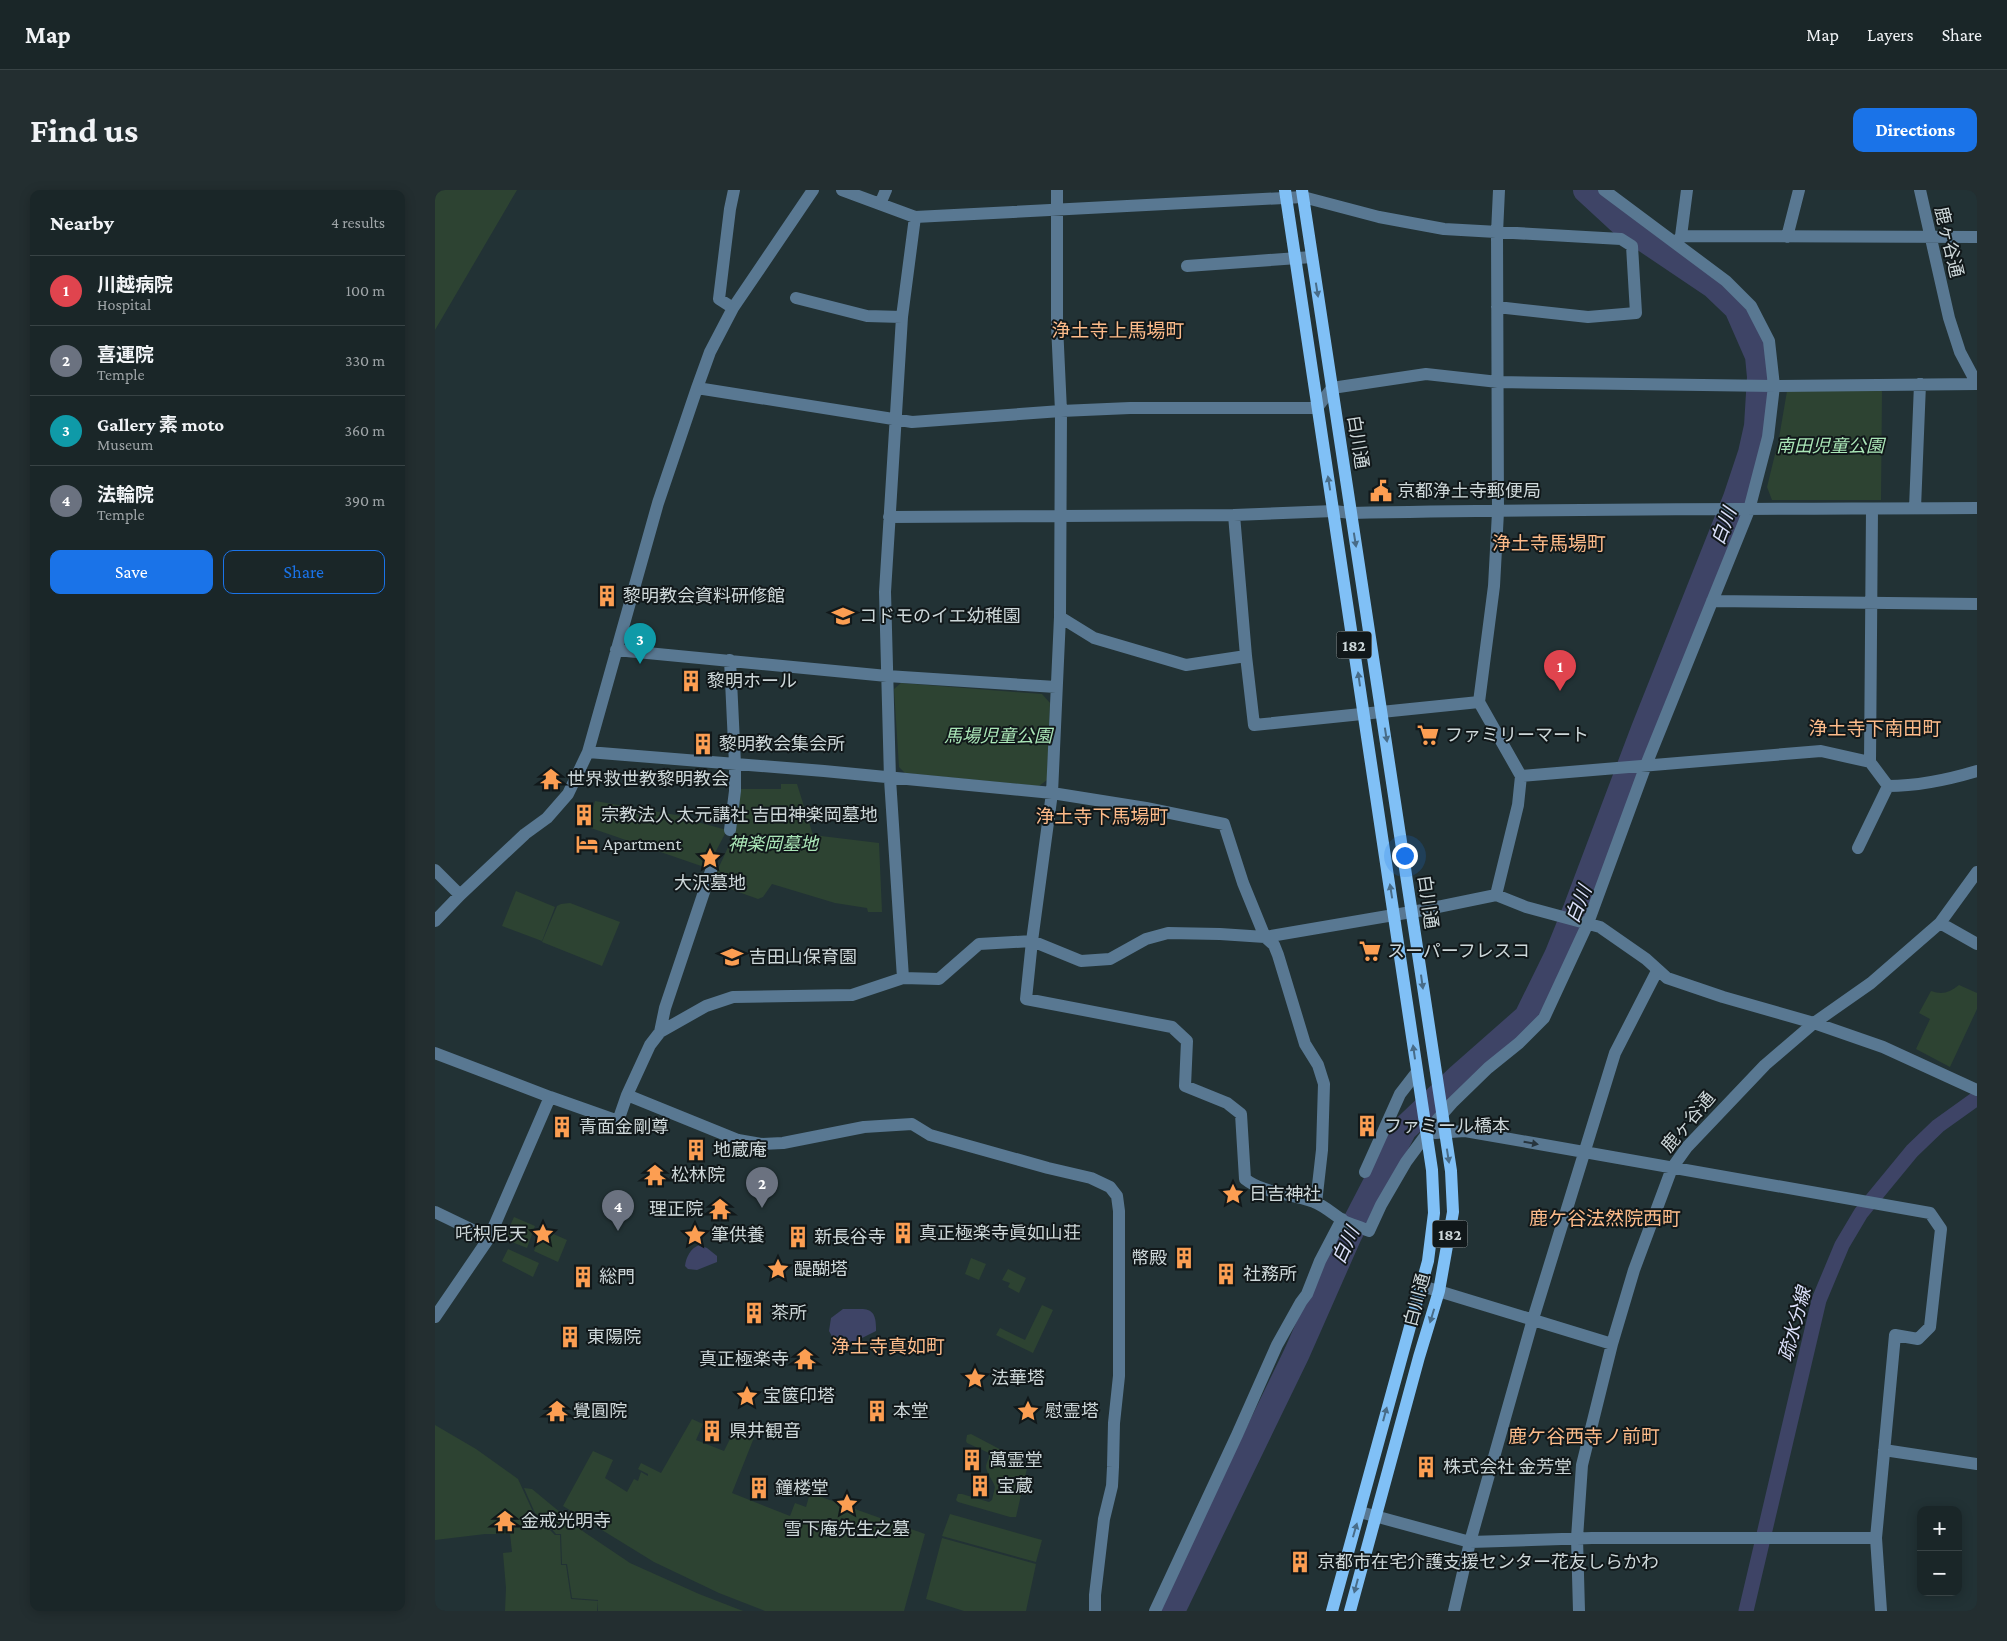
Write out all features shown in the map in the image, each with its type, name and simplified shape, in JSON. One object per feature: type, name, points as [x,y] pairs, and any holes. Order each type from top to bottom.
[{"type":"main road","name":"白川通","points":[[1285,193],[1432,1170],[1434,1213],[1428,1261],[1422,1286],[1387,1406],[1332,1611]]},
{"type":"main road","name":"白川通","points":[[1303,194],[1451,1171],[1453,1212],[1439,1291],[1350,1611]]},
{"type":"street","points":[[733,308],[719,299],[734,190]]},
{"type":"street","points":[[435,921],[460,895],[557,807],[567,794],[588,752],[659,503],[697,388],[711,352],[733,308],[813,190]]},
{"type":"street","points":[[842,190],[915,217],[1285,193],[1303,194],[1389,219],[1444,230],[1621,239],[1632,246],[1636,313],[1588,317],[1497,307]]},
{"type":"street","points":[[880,204],[886,190]]},
{"type":"street","points":[[1057,190],[1057,325],[1061,411],[1060,617],[1052,794],[1026,999],[1172,1027],[1187,1041],[1185,1086],[1227,1103],[1241,1114],[1245,1178],[1265,1189],[1291,1194],[1316,1203],[1343,1220],[1369,1230],[1385,1197],[1426,1129],[1441,1111],[1488,1068],[1519,1043],[1544,1018],[1583,922],[1642,765],[1712,601],[1745,510],[1768,437],[1771,385],[1769,341],[1751,306],[1679,239],[1604,190]]},
{"type":"street","points":[[1496,895],[1518,806],[1521,776],[1479,702],[1494,586],[1498,512],[1497,233],[1499,190]]},
{"type":"street","points":[[1679,239],[1687,190]]},
{"type":"street","points":[[1787,237],[1799,190]]},
{"type":"street","name":"鹿ヶ谷通","points":[[1920,190],[1949,318],[1960,352],[1977,384]]},
{"type":"street","points":[[903,978],[890,778],[885,592],[902,317],[915,217]]},
{"type":"street","points":[[1679,239],[1977,237]]},
{"type":"street","points":[[1187,266],[1312,257]]},
{"type":"street","points":[[796,298],[867,316],[902,317]]},
{"type":"street","points":[[697,388],[912,422],[1130,408],[1317,408],[1332,388],[1426,374],[1498,382],[1771,385],[1977,384]]},
{"type":"street","points":[[1915,508],[1920,384]]},
{"type":"street","points":[[889,518],[1333,511],[1351,513],[1601,509],[1977,508]]},
{"type":"street","points":[[1872,509],[1870,762],[1888,786]]},
{"type":"street","points":[[1234,514],[1246,656],[1255,725],[1479,702]]},
{"type":"street","points":[[1712,601],[1977,604]]},
{"type":"street","points":[[1060,617],[1094,638],[1186,664],[1246,656]]},
{"type":"street","points":[[616,650],[887,676],[1056,687]]},
{"type":"street","points":[[730,830],[735,791],[731,660]]},
{"type":"street","points":[[1521,776],[1621,766],[1821,751],[1870,762]]},
{"type":"street","points":[[588,752],[1052,794],[1146,808],[1224,824],[1243,884],[1265,937],[1274,945],[1279,955],[1305,1044],[1318,1065],[1324,1084],[1322,1150],[1316,1203]]},
{"type":"street","points":[[1888,786],[1911,786],[1944,781],[1977,771]]},
{"type":"street","points":[[1858,848],[1886,794],[1888,786]]},
{"type":"street","points":[[435,870],[460,895]]},
{"type":"street","points":[[661,1032],[665,1008],[711,871]]},
{"type":"street","name":"鹿ヶ谷通","points":[[1579,1611],[1577,1538],[1581,1465],[1612,1344],[1634,1270],[1672,1168],[1687,1147],[1765,1065],[1814,1023],[1871,983],[1940,923],[1977,872]]},
{"type":"street","points":[[435,1053],[618,1122],[627,1096],[650,1045],[661,1032],[706,1006],[733,997],[852,996],[903,978],[939,979],[979,944],[1032,940],[1081,961],[1110,959],[1146,939],[1168,933],[1265,937],[1412,912],[1496,895],[1526,907],[1600,927],[1646,959],[1657,971],[1667,978],[1723,997],[1814,1023],[1883,1047],[1977,1090]]},
{"type":"street","points":[[1940,923],[1977,944]]},
{"type":"street","points":[[1454,1611],[1470,1542],[1533,1320],[1615,1053],[1657,971]]},
{"type":"street","points":[[1365,1172],[1401,1094],[1417,1072]]},
{"type":"street","points":[[627,1096],[738,1140],[761,1144],[783,1143],[864,1127],[912,1124],[931,1135],[1048,1168],[1091,1178],[1110,1187],[1117,1196],[1119,1211],[1119,1376],[1114,1423],[1112,1486],[1105,1519],[1095,1595],[1095,1611]]},
{"type":"street","points":[[435,1317],[489,1238],[550,1097]]},
{"type":"street","points":[[1426,1129],[1444,1132],[1465,1131],[1930,1213],[1941,1229],[1929,1327],[1919,1339],[1895,1335],[1875,1538],[1881,1611]]},
{"type":"street","points":[[435,1212],[489,1238]]},
{"type":"street","points":[[1155,1611],[1277,1346],[1307,1294],[1320,1261],[1343,1220]]},
{"type":"street","points":[[1422,1286],[1612,1344]]},
{"type":"street","points":[[1884,1450],[1977,1464]]},
{"type":"street","points":[[1360,1512],[1470,1542],[1577,1538],[1875,1538]]},
{"type":"green space","points":[[435,190],[517,190],[435,330]]},
{"type":"green space","name":"南田児童公園","points":[[1882,390],[1881,500],[1772,500],[1767,487],[1779,438],[1787,391]]},
{"type":"green space","name":"馬場児童公園","points":[[901,683],[1042,694],[1050,703],[1047,780],[1039,786],[905,773],[899,767],[894,689]]},
{"type":"green space","name":"神楽岡墓地","points":[[781,784],[797,784],[813,835],[879,843],[882,912],[868,912],[867,908],[835,903],[772,884],[763,897],[758,899],[719,885],[713,880],[735,832],[741,789],[781,789]]},
{"type":"green space","name":"神楽岡墓地","points":[[595,801],[682,816],[682,818],[727,830],[707,868],[588,827]]},
{"type":"green space","points":[[516,891],[555,907],[542,941],[502,926]]},
{"type":"green space","points":[[570,903],[620,922],[602,966],[542,942],[557,906]]},
{"type":"green space","points":[[1959,985],[1977,993],[1977,1009],[1950,1067],[1916,1049],[1930,1019],[1919,1013],[1931,991],[1945,992]]},
{"type":"green space","points":[[514,1217],[535,1226],[527,1248],[504,1239]]},
{"type":"green space","points":[[542,1229],[567,1240],[558,1262],[534,1251]]},
{"type":"green space","points":[[508,1249],[539,1263],[533,1277],[502,1261]]},
{"type":"green space","points":[[971,1258],[986,1264],[979,1280],[965,1274]]},
{"type":"green space","points":[[1008,1269],[1026,1278],[1019,1293],[1008,1287],[1010,1283],[1002,1280]]},
{"type":"green space","points":[[1042,1305],[1053,1310],[1033,1353],[996,1335],[1000,1328],[1025,1340]]},
{"type":"green space","points":[[692,1419],[703,1424],[696,1440],[724,1451],[736,1427],[755,1435],[732,1493],[790,1516],[795,1503],[806,1507],[810,1493],[925,1534],[904,1611],[765,1611],[719,1593],[654,1562],[563,1506],[593,1451],[613,1460],[605,1478],[627,1492],[634,1479],[638,1481],[641,1472],[648,1476],[648,1474],[638,1469],[641,1463],[661,1473]]},
{"type":"green space","points":[[435,1425],[476,1449],[518,1479],[534,1514],[555,1535],[560,1535],[561,1565],[566,1565],[571,1599],[598,1601],[597,1611],[505,1611],[506,1588],[503,1553],[512,1552],[510,1534],[485,1534],[435,1540]]},
{"type":"green space","points":[[971,1434],[1028,1464],[1016,1517],[1010,1517],[956,1500],[958,1494],[962,1494],[989,1502],[992,1500],[995,1487],[986,1469],[989,1453],[967,1443],[967,1435]]},
{"type":"green space","points":[[524,1488],[532,1489],[584,1532],[630,1563],[699,1594],[743,1611],[598,1611],[598,1600],[572,1598],[567,1564],[562,1564],[561,1534],[556,1534],[535,1513]]},
{"type":"green space","points":[[950,1514],[1042,1540],[1036,1562],[942,1536]]},
{"type":"green space","points":[[942,1538],[1036,1564],[1026,1611],[964,1611],[926,1599]]},
{"type":"water","points":[[699,1245],[707,1248],[717,1256],[717,1262],[697,1270],[688,1269],[685,1266],[688,1256]]},
{"type":"water","points":[[843,1309],[863,1309],[872,1312],[876,1322],[876,1331],[854,1342],[835,1342],[829,1331],[831,1318]]},
{"type":"waterway","name":"白川","points":[[1172,1611],[1297,1353],[1349,1235],[1404,1129],[1527,1017],[1557,956],[1576,909],[1644,729],[1736,498],[1751,453],[1757,426],[1760,377],[1758,356],[1737,308],[1714,286],[1625,226],[1586,190]]},
{"type":"waterway","name":"疏水分線","points":[[1746,1611],[1819,1300],[1842,1245],[1861,1213],[1912,1151],[1938,1126],[1977,1098]]},
{"type":"place","name":"京都浄土寺郵便局","points":[[1381,491]]},
{"type":"place","name":"黎明教会資料研修館","points":[[607,596]]},
{"type":"place","name":"コドモのイエ幼稚園","points":[[843,616]]},
{"type":"place","name":"Gallery 素 moto","points":[[640,664]]},
{"type":"place","name":"黎明ホール","points":[[691,681]]},
{"type":"place","name":"川越病院","points":[[1560,691]]},
{"type":"place","name":"ファミリーマート","points":[[1428,735]]},
{"type":"place","name":"黎明教会集会所","points":[[703,744]]},
{"type":"place","name":"世界救世教黎明教会","points":[[551,779]]},
{"type":"place","name":"宗教法人 太元講社 吉田神楽岡墓地","points":[[584,815]]},
{"type":"place","name":"Apartment","points":[[587,844]]},
{"type":"place","name":"大沢墓地","points":[[710,858]]},
{"type":"place","name":"スーパーフレスコ","points":[[1370,951]]},
{"type":"place","name":"吉田山保育園","points":[[732,957]]},
{"type":"place","name":"ファミール橋本","points":[[1367,1126]]},
{"type":"place","name":"青面金剛尊","points":[[562,1127]]},
{"type":"place","name":"地蔵庵","points":[[696,1150]]},
{"type":"place","name":"松林院","points":[[655,1175]]},
{"type":"place","name":"日吉神社","points":[[1233,1194]]},
{"type":"place","name":"喜運院","points":[[762,1208]]},
{"type":"place","name":"理正院","points":[[720,1209]]},
{"type":"place","name":"法輪院","points":[[618,1231]]},
{"type":"place","name":"真正極楽寺眞如山荘","points":[[903,1233]]},
{"type":"place","name":"吒枳尼天","points":[[543,1234]]},
{"type":"place","name":"筆供養","points":[[695,1235]]},
{"type":"place","name":"新長谷寺","points":[[798,1237]]},
{"type":"place","name":"幣殿","points":[[1184,1258]]},
{"type":"place","name":"醍醐塔","points":[[778,1269]]},
{"type":"place","name":"社務所","points":[[1226,1274]]},
{"type":"place","name":"総門","points":[[583,1277]]},
{"type":"place","name":"茶所","points":[[754,1313]]},
{"type":"place","name":"東陽院","points":[[570,1337]]},
{"type":"place","name":"真正極楽寺","points":[[805,1359]]},
{"type":"place","name":"法華塔","points":[[975,1378]]},
{"type":"place","name":"宝篋印塔","points":[[747,1396]]},
{"type":"place","name":"覺圓院","points":[[557,1411]]},
{"type":"place","name":"本堂","points":[[877,1411]]},
{"type":"place","name":"慰霊塔","points":[[1028,1411]]},
{"type":"place","name":"県井観音","points":[[712,1431]]},
{"type":"place","name":"萬霊堂","points":[[972,1460]]},
{"type":"place","name":"株式会社 金芳堂","points":[[1426,1467]]},
{"type":"place","name":"宝蔵","points":[[980,1486]]},
{"type":"place","name":"鐘楼堂","points":[[759,1488]]},
{"type":"place","name":"雪下庵先生之墓","points":[[847,1504]]},
{"type":"place","name":"金戒光明寺","points":[[505,1521]]},
{"type":"place","name":"京都市在宅介護支援センター花友しらかわ","points":[[1300,1562]]},
{"type":"district","name":"浄土寺上馬場町","points":[[1118,330]]},
{"type":"district","name":"浄土寺馬場町","points":[[1549,543]]},
{"type":"district","name":"浄土寺下南田町","points":[[1875,728]]},
{"type":"district","name":"浄土寺下馬場町","points":[[1102,816]]},
{"type":"district","name":"鹿ケ谷法然院西町","points":[[1605,1218]]},
{"type":"district","name":"浄土寺真如町","points":[[888,1346]]},
{"type":"district","name":"鹿ケ谷西寺ノ前町","points":[[1584,1436]]}]
